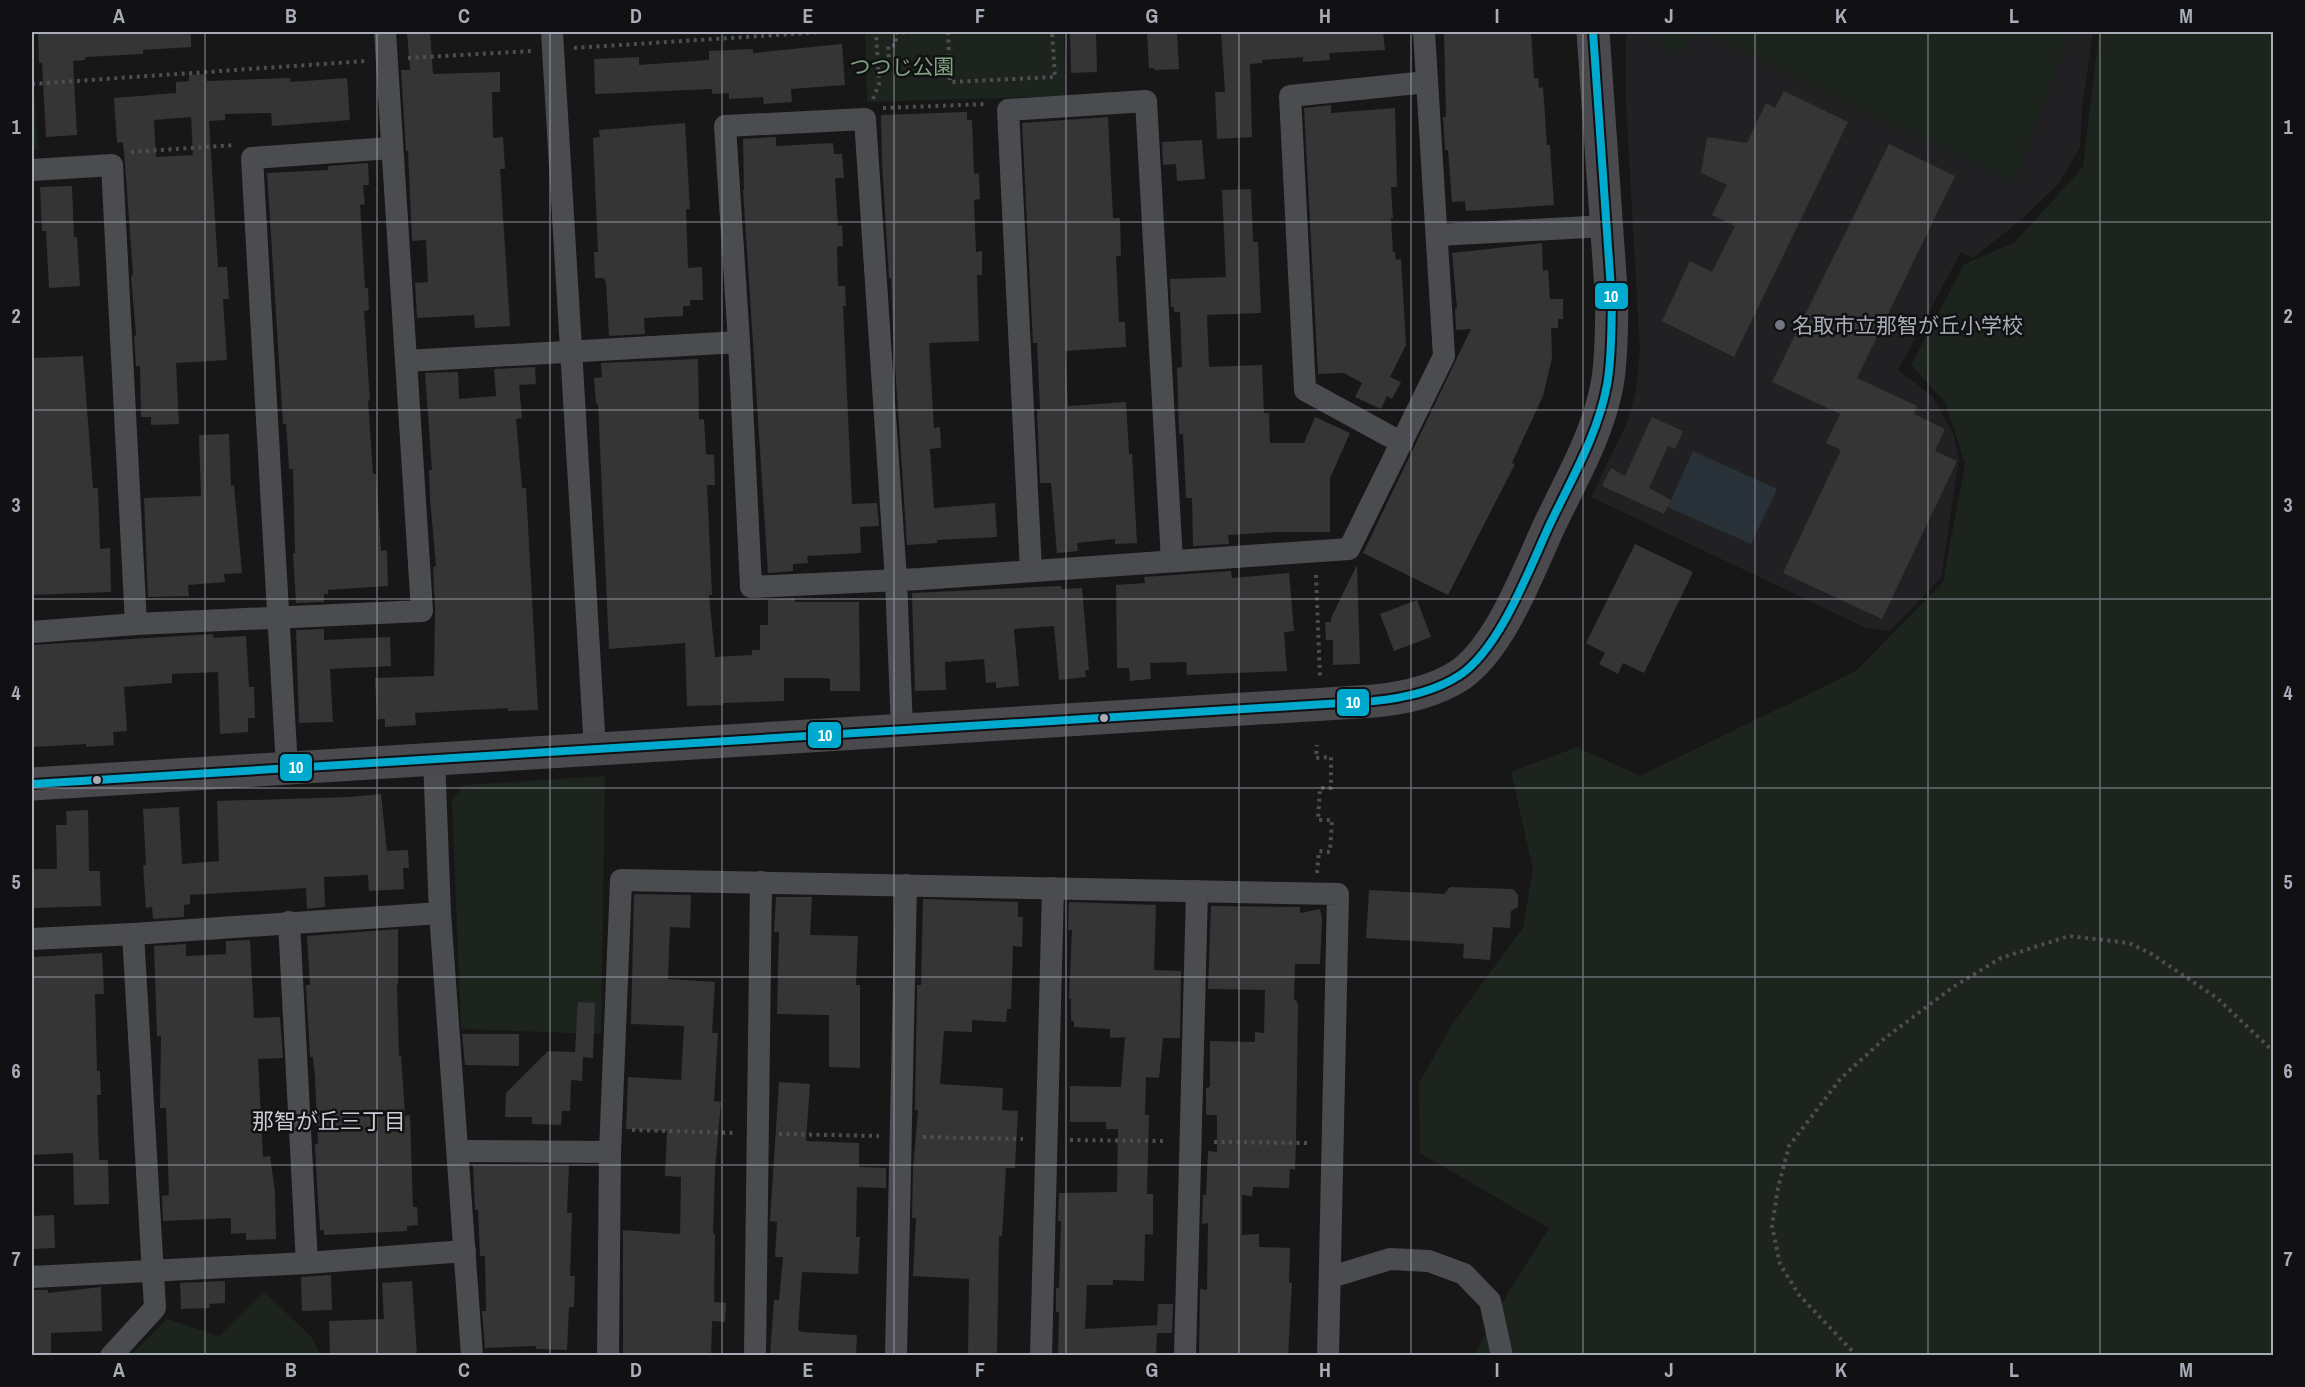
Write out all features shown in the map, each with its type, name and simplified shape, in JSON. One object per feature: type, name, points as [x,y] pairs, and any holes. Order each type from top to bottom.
[{"type":"street","points":[[32,632],[136,624],[422,611],[385,32]]},
{"type":"street","points":[[552,32],[595,750]]},
{"type":"street","points":[[902,729],[896,580],[865,119],[725,126],[739,342],[751,587],[896,580],[1348,549],[1444,356],[1424,32]]},
{"type":"street","points":[[32,784],[1385,700],[1407,698],[1442,685],[1461,675],[1478,658],[1505,619],[1582,457],[1599,416],[1607,386],[1612,304],[1593,32]]},
{"type":"street","points":[[1402,443],[1305,390],[1290,96],[1427,82]]},
{"type":"street","points":[[1031,571],[1008,110],[1146,101],[1172,561]]},
{"type":"street","points":[[287,768],[252,158],[391,148]]},
{"type":"street","points":[[32,170],[112,165],[136,624]]},
{"type":"street","points":[[1438,235],[1606,226]]},
{"type":"street","points":[[406,361],[739,342]]},
{"type":"street","points":[[434,759],[440,913],[472,1356]]},
{"type":"street","points":[[608,1356],[610,1152],[621,880],[1338,894],[1328,1356]]},
{"type":"street","points":[[755,1356],[761,882]]},
{"type":"street","points":[[896,1356],[906,885]]},
{"type":"street","points":[[1041,1356],[1053,888]]},
{"type":"street","points":[[1185,1356],[1197,891]]},
{"type":"street","points":[[32,939],[440,913]]},
{"type":"street","points":[[289,922],[307,1263]]},
{"type":"street","points":[[111,1356],[154,1308],[133,934]]},
{"type":"street","points":[[458,1151],[610,1152]]},
{"type":"street","points":[[32,1277],[307,1263],[465,1251]]},
{"type":"street","points":[[1330,1277],[1390,1259],[1429,1261],[1464,1274],[1490,1301],[1502,1356]]},
{"type":"path","points":[[575,48],[823,32]]},
{"type":"path","points":[[865,119],[879,84],[876,32]]},
{"type":"path","points":[[878,61],[889,61],[888,46],[896,45],[896,33],[914,32]]},
{"type":"path","points":[[948,32],[950,82],[1054,77],[1052,32]]},
{"type":"path","points":[[398,59],[539,52]]},
{"type":"path","points":[[32,84],[376,60]]},
{"type":"path","points":[[865,119],[880,108],[993,104],[1008,110]]},
{"type":"path","points":[[112,165],[122,153],[238,145],[252,158]]},
{"type":"path","points":[[1315,551],[1320,679]]},
{"type":"path","points":[[1316,880],[1319,851],[1330,852],[1332,820],[1318,820],[1320,788],[1331,788],[1331,757],[1316,758],[1317,745]]},
{"type":"path","points":[[1857,1356],[1799,1295],[1780,1264],[1772,1226],[1778,1188],[1789,1146],[1841,1078],[1885,1038],[1953,987],[2001,958],[2069,936],[2129,943],[2150,952],[2217,998],[2274,1052]]},
{"type":"path","points":[[611,1129],[736,1133]]},
{"type":"path","points":[[768,1134],[889,1137]]},
{"type":"path","points":[[922,1137],[1024,1139]]},
{"type":"path","points":[[1066,1140],[1169,1141]]},
{"type":"path","points":[[1210,1142],[1333,1143]]},
{"type":"shaded area","name":"名取市立那智が丘小学校","points":[[1626,32],[2093,32],[2082,109],[2080,147],[2060,182],[2022,219],[1973,258],[1961,252],[1898,370],[1932,396],[1954,435],[1959,459],[1941,578],[1890,631],[1866,628],[1591,497],[1626,425],[1636,391],[1640,349],[1626,105]]},
{"type":"shaded area","points":[[1693,451],[1777,489],[1751,544],[1668,507]]},
{"type":"green space","name":"つつじ公園","points":[[865,32],[1064,32],[1066,96],[867,102]]},
{"type":"green space","points":[[1659,32],[1703,32],[1671,56],[1659,41]]},
{"type":"green space","points":[[1703,32],[2071,32],[2014,183]]},
{"type":"green space","points":[[2099,32],[2273,32],[2273,1355],[1474,1355],[1508,1293],[1549,1228],[1420,1153],[1419,1083],[1453,1023],[1523,928],[1533,869],[1511,772],[1577,747],[1640,776],[1856,671],[1943,582],[1965,464],[1945,402],[1911,365],[1964,264],[2014,243],[2083,167]]},
{"type":"green space","points":[[32,60],[38,149],[32,149]]},
{"type":"green space","points":[[605,776],[601,1034],[461,1029],[452,800],[464,785]]},
{"type":"green space","points":[[264,1291],[311,1337],[321,1355],[131,1355],[167,1319],[219,1336]]},
{"type":"building","points":[[38,32],[191,32],[191,47],[143,50],[143,54],[85,57],[85,60],[73,61],[77,135],[46,137]]},
{"type":"building","points":[[407,32],[430,32],[433,74],[500,72],[500,92],[492,92],[493,138],[503,137],[505,169],[500,169],[510,326],[475,328],[474,315],[417,318],[415,283],[428,282],[426,240],[412,241],[401,70],[410,70]]},
{"type":"building","points":[[1070,32],[1096,32],[1097,72],[1071,73]]},
{"type":"building","points":[[1147,32],[1177,32],[1179,69],[1154,70],[1154,68],[1149,68]]},
{"type":"building","points":[[1221,32],[1383,32],[1385,50],[1329,53],[1330,60],[1303,62],[1303,57],[1262,60],[1263,63],[1250,64],[1252,137],[1217,139],[1215,92],[1225,92]]},
{"type":"building","points":[[1444,32],[1531,32],[1534,78],[1538,78],[1539,88],[1543,87],[1554,205],[1466,211],[1465,201],[1452,202],[1443,117],[1446,117]]},
{"type":"building","points":[[842,44],[845,85],[791,89],[792,102],[764,104],[763,97],[729,99],[729,93],[712,94],[712,89],[595,94],[594,59],[639,57],[639,65],[709,60],[709,51],[753,49],[753,53]]},
{"type":"building","points":[[206,74],[207,81],[290,78],[290,82],[347,78],[350,120],[272,126],[271,113],[225,114],[225,120],[209,121],[218,267],[227,267],[229,299],[223,299],[227,360],[176,363],[179,424],[151,425],[151,417],[141,417],[140,366],[136,366],[131,276],[133,275],[125,164],[123,142],[117,143],[114,98],[176,93],[176,82],[189,81],[189,75]],"holes":[[[191,117],[193,155],[156,157],[154,120]]]},
{"type":"building","points":[[1784,91],[1848,122],[1734,357],[1662,321],[1690,261],[1712,272],[1735,226],[1712,215],[1727,185],[1701,173],[1707,137],[1747,143],[1766,103],[1775,108]]},
{"type":"building","points":[[1331,105],[1331,113],[1395,108],[1397,187],[1391,187],[1393,218],[1391,218],[1393,252],[1395,252],[1396,260],[1401,259],[1406,345],[1390,377],[1401,382],[1392,399],[1387,396],[1381,409],[1355,397],[1362,383],[1344,373],[1318,374],[1304,108]]},
{"type":"building","points":[[967,112],[967,120],[972,120],[974,174],[979,173],[980,199],[974,200],[976,252],[982,251],[982,275],[977,275],[979,341],[929,343],[934,428],[940,427],[941,448],[930,449],[934,508],[995,503],[997,537],[937,540],[937,543],[907,545],[882,163],[881,115]]},
{"type":"building","points":[[1108,117],[1113,218],[1120,218],[1121,256],[1116,256],[1119,322],[1125,322],[1126,347],[1065,351],[1068,406],[1126,402],[1129,454],[1132,454],[1137,543],[1115,544],[1115,539],[1077,543],[1078,551],[1057,553],[1051,483],[1040,483],[1037,343],[1033,343],[1022,123]]},
{"type":"building","points":[[685,123],[690,209],[686,209],[688,268],[702,267],[703,300],[690,300],[690,306],[683,306],[683,316],[644,318],[645,334],[609,336],[606,283],[604,278],[595,278],[594,252],[598,252],[593,138],[600,137],[599,130]]},
{"type":"building","points":[[776,137],[776,146],[833,143],[834,154],[842,154],[844,178],[835,178],[838,226],[842,225],[843,246],[837,247],[838,286],[845,286],[846,306],[843,306],[852,504],[877,503],[879,526],[860,527],[861,553],[807,556],[808,563],[793,564],[793,571],[768,573],[743,190],[743,139]]},
{"type":"building","points":[[1202,140],[1205,179],[1177,181],[1176,164],[1163,165],[1162,142]]},
{"type":"building","points":[[1889,144],[1955,176],[1857,378],[1917,406],[1914,414],[1945,429],[1935,451],[1957,461],[1882,619],[1783,573],[1841,450],[1826,443],[1840,414],[1772,382]]},
{"type":"building","points":[[368,163],[369,185],[363,185],[365,204],[360,205],[365,288],[368,288],[369,310],[364,311],[370,400],[368,401],[381,551],[387,550],[388,586],[328,590],[328,594],[324,594],[324,602],[296,603],[293,553],[295,553],[293,469],[289,469],[286,424],[283,424],[267,173],[328,170],[328,166]]},
{"type":"building","points":[[72,186],[74,237],[77,237],[80,286],[49,288],[46,231],[42,231],[40,187]]},
{"type":"building","points":[[1251,189],[1253,242],[1258,242],[1261,313],[1207,315],[1209,367],[1262,365],[1264,413],[1269,413],[1270,443],[1304,443],[1315,417],[1350,433],[1330,478],[1330,532],[1228,535],[1229,544],[1193,546],[1192,498],[1186,498],[1183,434],[1179,434],[1177,368],[1182,367],[1180,312],[1174,312],[1174,307],[1171,307],[1170,279],[1226,277],[1222,190]]},
{"type":"building","points":[[1542,243],[1543,271],[1548,270],[1550,299],[1563,299],[1563,319],[1558,319],[1558,328],[1551,328],[1552,358],[1543,396],[1512,463],[1515,464],[1448,595],[1363,553],[1471,329],[1456,330],[1455,308],[1457,308],[1452,253]]},
{"type":"building","points":[[83,356],[93,488],[98,488],[100,549],[110,548],[111,592],[32,595],[32,358]]},
{"type":"building","points":[[698,359],[699,420],[704,419],[706,454],[714,455],[715,485],[707,485],[712,595],[709,595],[715,657],[752,655],[752,650],[760,650],[760,625],[768,625],[768,600],[795,598],[795,602],[859,602],[860,691],[830,691],[830,679],[784,678],[784,701],[687,706],[685,643],[609,649],[598,403],[596,404],[594,378],[602,377],[601,363]]},
{"type":"building","points":[[535,367],[536,384],[519,385],[522,418],[516,419],[522,488],[526,488],[538,710],[508,711],[508,708],[415,713],[416,725],[385,727],[385,719],[377,719],[375,678],[434,676],[433,567],[436,566],[430,498],[429,470],[432,470],[425,373],[458,372],[459,399],[496,396],[494,369]]},
{"type":"building","points":[[1652,417],[1683,431],[1675,449],[1668,446],[1649,488],[1671,500],[1664,514],[1602,486],[1611,468],[1625,476]]},
{"type":"building","points":[[229,434],[231,486],[234,485],[242,573],[224,574],[225,582],[188,585],[189,596],[148,597],[144,498],[201,496],[199,435]]},
{"type":"building","points":[[1635,544],[1693,572],[1644,673],[1623,663],[1618,674],[1599,664],[1605,653],[1586,643]]},
{"type":"building","points":[[1357,565],[1360,664],[1333,665],[1333,640],[1326,640],[1325,622],[1331,622]]},
{"type":"building","points":[[1231,571],[1232,578],[1289,573],[1294,631],[1284,632],[1287,671],[1187,675],[1186,662],[1150,663],[1151,679],[1130,681],[1129,668],[1117,668],[1116,585],[1145,583],[1144,577]]},
{"type":"building","points":[[1061,586],[1062,589],[1082,588],[1089,670],[1085,670],[1086,677],[1059,680],[1054,626],[1014,629],[1019,686],[996,688],[996,682],[986,683],[984,659],[945,662],[946,690],[915,691],[912,593]]},
{"type":"building","points":[[1417,600],[1431,637],[1394,651],[1380,614]]},
{"type":"building","points":[[324,629],[324,640],[390,637],[391,666],[330,669],[333,722],[299,723],[296,630]]},
{"type":"building","points":[[213,634],[214,638],[246,636],[249,687],[254,687],[255,718],[248,718],[248,732],[220,734],[218,672],[172,674],[172,683],[124,687],[127,731],[113,732],[114,745],[32,747],[32,645]]},
{"type":"building","points":[[381,794],[387,851],[408,850],[409,868],[403,868],[404,889],[369,891],[368,875],[324,877],[325,907],[307,909],[306,888],[190,895],[190,904],[184,905],[184,917],[153,919],[152,907],[146,908],[143,809],[179,807],[182,864],[219,861],[217,801]]},
{"type":"building","points":[[88,810],[89,871],[100,871],[101,906],[32,908],[32,869],[57,869],[56,825],[67,825],[66,811]]},
{"type":"building","points":[[1450,887],[1513,889],[1518,895],[1518,907],[1511,911],[1510,928],[1493,927],[1490,960],[1463,958],[1464,944],[1366,938],[1369,890],[1444,894]]},
{"type":"building","points":[[634,894],[691,895],[690,928],[670,927],[668,979],[715,982],[712,1033],[718,1033],[714,1101],[721,1102],[715,1169],[714,1302],[726,1303],[725,1322],[712,1321],[711,1356],[623,1356],[623,1230],[680,1234],[681,1177],[665,1176],[667,1131],[626,1129],[628,1077],[681,1080],[684,1026],[631,1024]]},
{"type":"building","points":[[776,897],[812,897],[810,935],[858,936],[856,985],[860,985],[860,1068],[829,1067],[829,1015],[777,1014],[779,932],[774,932]]},
{"type":"building","points":[[923,899],[1018,902],[1018,917],[1023,917],[1022,947],[1013,946],[1011,1009],[1007,1009],[1006,1022],[972,1020],[972,1032],[944,1031],[940,1084],[1003,1088],[1002,1110],[1018,1111],[1015,1168],[1006,1168],[1002,1236],[999,1236],[997,1356],[968,1356],[969,1279],[913,1276],[916,1218],[912,1218],[913,1169],[918,1110],[915,1110],[917,985],[921,985]]},
{"type":"building","points":[[1069,902],[1156,905],[1154,970],[1181,971],[1180,1038],[1163,1038],[1159,1078],[1146,1077],[1145,1115],[1149,1115],[1147,1194],[1153,1194],[1153,1235],[1145,1234],[1144,1281],[1113,1280],[1113,1285],[1087,1285],[1085,1329],[1157,1325],[1158,1304],[1173,1304],[1172,1333],[1157,1333],[1156,1356],[1058,1356],[1059,1312],[1056,1312],[1056,1288],[1059,1288],[1061,1221],[1058,1221],[1059,1193],[1117,1192],[1118,1129],[1106,1129],[1106,1122],[1070,1122],[1070,1086],[1121,1087],[1125,1037],[1110,1038],[1110,1029],[1074,1027],[1074,1021],[1071,1021],[1071,999],[1069,999],[1072,930],[1068,930]]},
{"type":"building","points":[[1211,906],[1300,907],[1300,913],[1320,909],[1322,919],[1320,964],[1295,964],[1294,1000],[1298,1005],[1295,1170],[1290,1169],[1289,1188],[1253,1187],[1252,1196],[1242,1195],[1242,1235],[1259,1234],[1259,1247],[1290,1248],[1289,1283],[1292,1283],[1288,1356],[1199,1356],[1200,1289],[1207,1290],[1208,1223],[1202,1224],[1203,1195],[1206,1195],[1208,1151],[1217,1152],[1217,1115],[1206,1115],[1206,1088],[1210,1087],[1210,1041],[1255,1042],[1255,1032],[1264,1033],[1265,990],[1208,989]]},
{"type":"building","points":[[398,929],[399,1056],[401,1056],[405,1116],[410,1115],[413,1207],[417,1207],[418,1225],[407,1226],[407,1231],[324,1235],[324,1230],[320,1230],[317,1185],[315,1078],[313,1057],[310,1057],[306,985],[310,985],[307,936]]},
{"type":"building","points":[[250,940],[254,1018],[280,1017],[283,1058],[258,1059],[263,1157],[270,1156],[275,1192],[276,1239],[246,1240],[246,1233],[231,1234],[231,1218],[163,1221],[162,1196],[169,1195],[166,1108],[160,1108],[161,1036],[157,1036],[154,946],[186,944],[186,956],[226,954],[226,941]]},
{"type":"building","points":[[102,953],[104,994],[95,994],[97,1071],[100,1071],[101,1095],[97,1095],[99,1160],[108,1160],[109,1204],[74,1205],[73,1153],[32,1155],[32,957]]},
{"type":"building","points":[[578,1002],[595,1003],[593,1058],[583,1057],[582,1081],[571,1080],[570,1111],[562,1111],[561,1125],[532,1124],[532,1117],[505,1117],[506,1093],[548,1051],[575,1052]]},
{"type":"building","points":[[462,1034],[519,1034],[519,1066],[465,1065]]},
{"type":"building","points":[[779,1082],[810,1084],[806,1141],[859,1143],[859,1167],[886,1168],[886,1188],[857,1187],[856,1237],[860,1237],[858,1274],[802,1272],[798,1330],[857,1335],[856,1356],[770,1356],[774,1300],[779,1300],[783,1257],[775,1257],[777,1222],[770,1221]]},
{"type":"building","points":[[473,1165],[569,1165],[567,1213],[572,1213],[570,1276],[575,1276],[574,1307],[569,1307],[567,1350],[536,1349],[536,1346],[485,1348],[482,1311],[486,1311],[485,1256],[480,1256]]},
{"type":"building","points":[[54,1215],[55,1248],[32,1249],[32,1216]]},
{"type":"building","points":[[331,1275],[332,1310],[302,1311],[301,1277]]},
{"type":"building","points":[[225,1281],[225,1303],[209,1304],[210,1308],[181,1309],[180,1283]]},
{"type":"building","points":[[412,1281],[417,1356],[330,1356],[329,1321],[384,1319],[382,1283]]},
{"type":"building","points":[[101,1287],[102,1331],[51,1333],[51,1356],[32,1356],[32,1290],[48,1290],[48,1293]]},
{"type":"transit line","name":"10","points":[[32,784],[1374,701],[1396,698],[1440,686],[1460,675],[1475,662],[1501,627],[1591,439],[1603,403],[1611,355],[1612,304],[1593,32]]},
{"type":"place","name":"名取市立那智が丘小学校","points":[[1780,325]]},
{"type":"district","name":"那智が丘三丁目","points":[[329,1121]]}]
